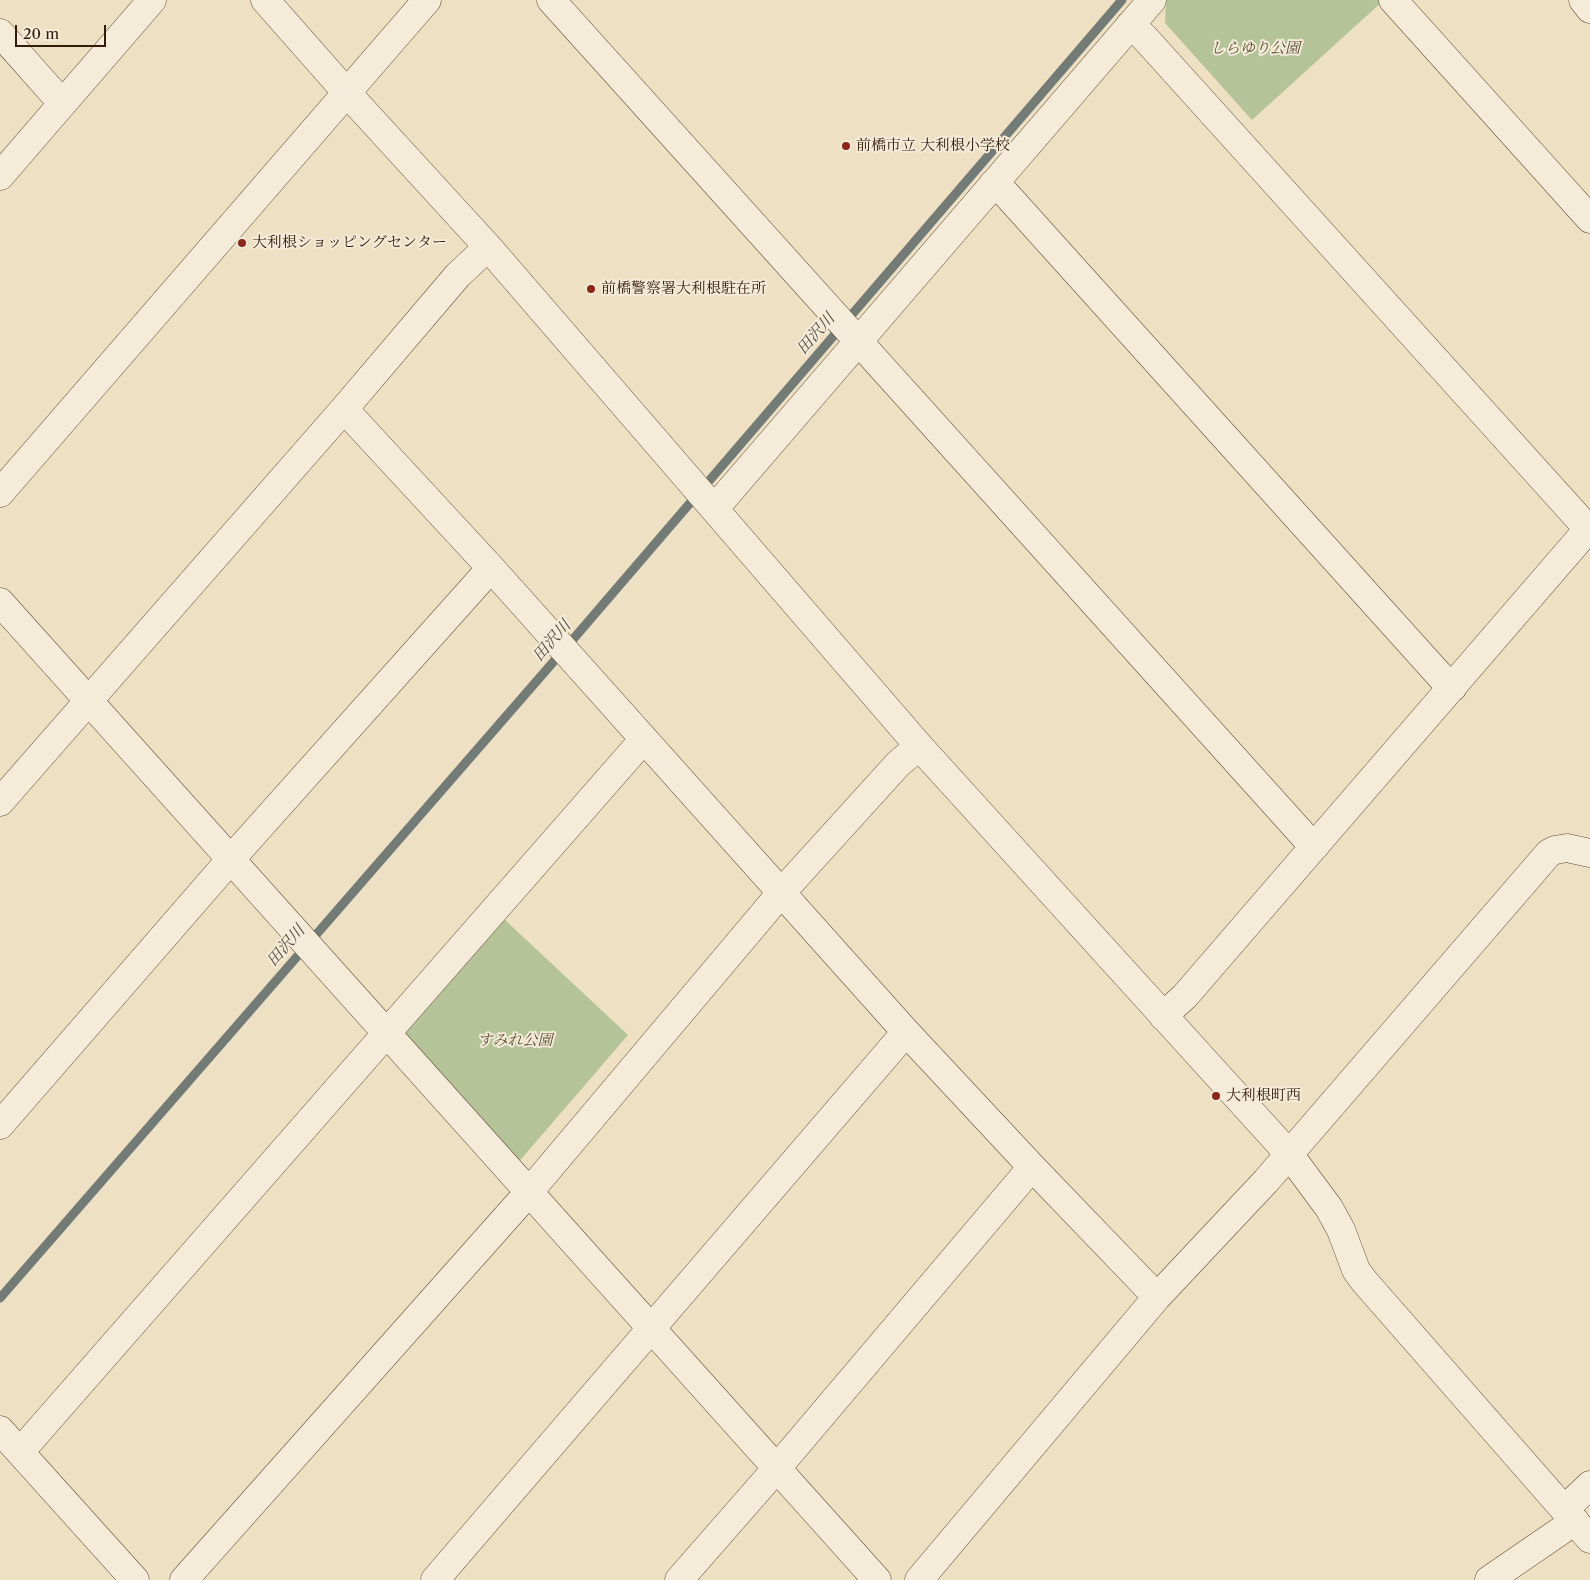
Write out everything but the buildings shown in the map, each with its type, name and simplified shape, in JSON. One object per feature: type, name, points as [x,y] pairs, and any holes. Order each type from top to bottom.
[{"type":"street","points":[[0,176],[152,0]]},
{"type":"street","points":[[266,0],[346,93],[488,247],[919,746],[1289,1154],[1329,1208],[1341,1230],[1356,1270],[1364,1281],[1576,1523]]},
{"type":"street","points":[[0,493],[427,0]]},
{"type":"street","points":[[551,0],[1304,836],[1316,845]]},
{"type":"street","points":[[715,508],[1152,0]]},
{"type":"street","points":[[1393,0],[1590,219]]},
{"type":"street","points":[[1583,0],[1590,9]]},
{"type":"street","points":[[1130,25],[1151,44],[1589,529],[1185,996],[1163,1016]]},
{"type":"street","points":[[0,33],[54,94],[64,102]]},
{"type":"street","points":[[993,184],[1006,194],[1428,663],[1453,687]]},
{"type":"street","points":[[0,802],[344,409],[458,275],[488,247]]},
{"type":"street","points":[[344,409],[491,568],[906,1032],[1032,1167],[1158,1297]]},
{"type":"street","points":[[0,1125],[230,859],[491,568]]},
{"type":"street","points":[[0,602],[877,1580]]},
{"type":"street","points":[[20,1452],[644,739]]},
{"type":"street","points":[[184,1580],[529,1192],[781,894],[898,764],[919,746]]},
{"type":"street","points":[[919,1580],[1158,1297],[1266,1181],[1549,854],[1555,850],[1567,848],[1590,853]]},
{"type":"street","points":[[435,1580],[906,1032]]},
{"type":"street","points":[[679,1580],[777,1468],[1032,1167]]},
{"type":"street","points":[[0,1430],[134,1580]]},
{"type":"street","points":[[1489,1580],[1576,1523],[1590,1485]]},
{"type":"green space","name":"しらゆり公園","points":[[1166,0],[1384,0],[1252,120],[1165,23]]},
{"type":"green space","name":"すみれ公園","points":[[504,919],[628,1035],[516,1165],[399,1033]]},
{"type":"waterway","name":"田沢川","points":[[0,1298],[575,637],[1122,0]]},
{"type":"place","name":"前橋市立 大利根小学校","points":[[846,146]]},
{"type":"place","name":"大利根ショッピングセンター","points":[[242,243]]},
{"type":"place","name":"前橋警察署大利根駐在所","points":[[591,289]]},
{"type":"place","name":"大利根町西","points":[[1216,1096]]}]
